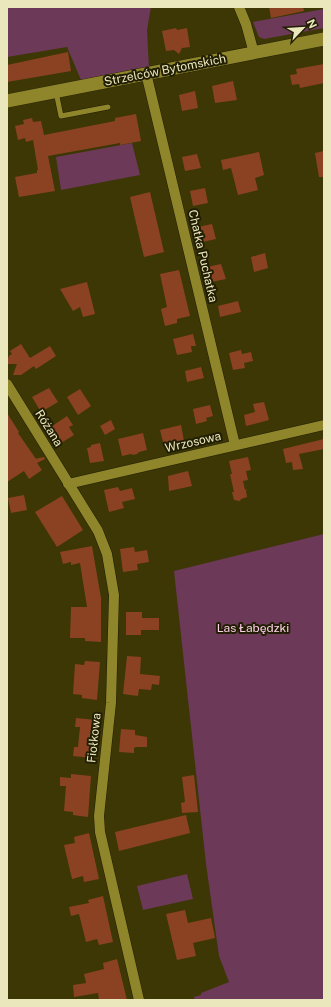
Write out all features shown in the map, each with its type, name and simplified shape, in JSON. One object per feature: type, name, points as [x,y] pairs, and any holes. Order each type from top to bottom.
[{"type":"street","points":[[239,7],[246,24],[254,53]]},
{"type":"street","name":"Strzelców Bytomskich","points":[[7,101],[324,39]]},
{"type":"street","name":"Chatka Puchatka","points":[[146,73],[235,445]]},
{"type":"street","name":"Różana","points":[[8,389],[68,484]]},
{"type":"street","name":"Wrzosowa","points":[[68,484],[324,425]]},
{"type":"street","name":"Fiołkowa","points":[[68,484],[98,531],[107,554],[114,595],[111,703],[100,832],[139,1000]]},
{"type":"lane","points":[[55,91],[61,116],[108,107]]},
{"type":"green space","points":[[7,7],[151,7],[147,30],[149,69],[81,80],[67,47],[7,57]]},
{"type":"green space","points":[[324,9],[324,28],[264,39],[259,37],[253,22]]},
{"type":"green space","points":[[132,143],[140,175],[61,190],[56,157]]},
{"type":"green space","name":"Las Łabędzki","points":[[324,534],[324,1000],[195,1000],[194,997],[201,995],[201,993],[229,982],[219,956],[206,864],[174,571]]},
{"type":"green space","points":[[187,874],[193,899],[143,910],[137,886]]},
{"type":"building","points":[[269,7],[303,7],[304,11],[271,18]]},
{"type":"building","points":[[176,28],[177,30],[187,28],[190,47],[182,48],[179,54],[174,50],[166,51],[162,31]]},
{"type":"building","points":[[68,52],[71,71],[7,82],[7,65]]},
{"type":"building","points":[[324,64],[324,83],[300,88],[299,84],[292,85],[290,75],[297,74],[296,69]]},
{"type":"building","points":[[233,81],[237,100],[215,103],[212,86]]},
{"type":"building","points":[[195,91],[198,108],[182,111],[179,95]]},
{"type":"building","points":[[136,114],[141,141],[120,145],[120,143],[48,156],[55,191],[19,197],[15,177],[37,173],[38,170],[33,140],[26,142],[25,138],[18,140],[15,126],[24,124],[23,120],[32,118],[33,122],[41,121],[44,135],[115,121],[115,118]]},
{"type":"building","points":[[324,151],[324,177],[319,177],[315,153]]},
{"type":"building","points":[[259,152],[264,175],[255,178],[258,190],[238,195],[231,168],[223,170],[221,160]]},
{"type":"building","points":[[197,154],[201,168],[185,171],[182,157]]},
{"type":"building","points":[[205,188],[208,203],[193,206],[190,191]]},
{"type":"building","points":[[150,192],[164,252],[144,257],[130,197]]},
{"type":"building","points":[[212,224],[216,239],[202,242],[198,227]]},
{"type":"building","points":[[265,253],[268,268],[254,272],[251,257]]},
{"type":"building","points":[[221,264],[226,279],[211,282],[207,267]]},
{"type":"building","points":[[179,270],[190,316],[177,319],[177,323],[165,326],[161,309],[167,307],[160,274]]},
{"type":"building","points":[[87,282],[95,314],[83,317],[80,307],[73,311],[60,289]]},
{"type":"building","points":[[238,301],[241,312],[220,317],[218,306]]},
{"type":"building","points":[[193,334],[196,346],[191,346],[192,352],[177,355],[173,339]]},
{"type":"building","points":[[21,344],[30,358],[50,346],[56,356],[36,369],[34,366],[21,375],[13,375],[17,364],[7,364],[7,362],[9,356],[12,354],[10,351]]},
{"type":"building","points":[[241,350],[242,354],[251,352],[253,361],[244,363],[245,368],[233,370],[229,353]]},
{"type":"building","points":[[201,367],[204,378],[187,382],[185,371]]},
{"type":"building","points":[[49,388],[58,402],[41,412],[32,397]]},
{"type":"building","points":[[80,389],[91,406],[78,415],[67,397]]},
{"type":"building","points":[[264,402],[269,420],[246,426],[244,415],[255,412],[253,404]]},
{"type":"building","points":[[210,405],[213,416],[206,418],[207,421],[196,424],[193,409]]},
{"type":"building","points":[[7,413],[19,432],[18,433],[36,459],[44,457],[45,459],[37,463],[42,470],[29,479],[24,471],[7,482]]},
{"type":"building","points":[[67,416],[73,425],[69,427],[74,435],[61,443],[51,427]]},
{"type":"building","points":[[111,420],[115,429],[105,435],[100,426]]},
{"type":"building","points":[[181,425],[184,441],[164,446],[160,430]]},
{"type":"building","points":[[143,433],[147,450],[133,455],[122,456],[118,439]]},
{"type":"building","points":[[324,439],[324,449],[299,454],[303,469],[293,470],[292,462],[286,463],[283,449]]},
{"type":"building","points":[[100,443],[104,461],[90,463],[87,448],[91,447],[91,445]]},
{"type":"building","points":[[248,457],[251,470],[246,471],[248,480],[243,481],[245,490],[247,489],[247,497],[241,499],[240,501],[234,500],[232,492],[234,492],[230,474],[232,474],[229,461]]},
{"type":"building","points":[[188,471],[192,486],[169,491],[168,476]]},
{"type":"building","points":[[118,487],[120,491],[132,488],[135,499],[122,502],[124,508],[109,512],[104,490]]},
{"type":"building","points":[[24,495],[27,510],[11,513],[8,498]]},
{"type":"building","points":[[62,496],[83,530],[57,547],[35,512]]},
{"type":"building","points":[[92,546],[101,598],[101,642],[85,641],[85,638],[70,638],[71,607],[87,607],[80,563],[71,565],[71,562],[63,564],[60,552]]},
{"type":"building","points":[[134,547],[135,552],[147,550],[149,562],[137,564],[138,570],[123,572],[120,549]]},
{"type":"building","points":[[126,612],[142,612],[142,618],[159,618],[159,630],[141,630],[141,635],[126,635]]},
{"type":"building","points":[[127,656],[141,657],[140,674],[160,676],[159,685],[152,684],[151,690],[139,689],[138,696],[123,694]]},
{"type":"building","points":[[85,661],[100,662],[97,700],[82,698],[82,695],[73,694],[75,664],[84,665]]},
{"type":"building","points":[[76,718],[96,720],[93,758],[73,756],[74,747],[78,747],[80,727],[75,727]]},
{"type":"building","points":[[121,729],[135,730],[135,735],[147,737],[147,747],[136,747],[134,748],[134,753],[119,752]]},
{"type":"building","points":[[71,774],[91,776],[88,817],[73,815],[73,812],[64,811],[66,786],[60,786],[60,777],[71,778]]},
{"type":"building","points":[[194,775],[198,812],[182,813],[181,803],[185,802],[182,777]]},
{"type":"building","points":[[186,815],[190,833],[119,851],[115,832]]},
{"type":"building","points":[[89,833],[99,879],[84,882],[83,876],[72,879],[64,845],[75,843],[74,837]]},
{"type":"building","points":[[103,896],[113,942],[99,945],[97,939],[86,942],[79,914],[71,916],[69,907],[89,903],[88,900]]},
{"type":"building","points":[[185,910],[188,923],[211,918],[215,938],[193,943],[196,956],[177,960],[166,914]]},
{"type":"building","points":[[117,959],[127,1000],[99,1000],[98,993],[74,997],[73,985],[86,983],[84,974],[104,969],[103,963]]}]
